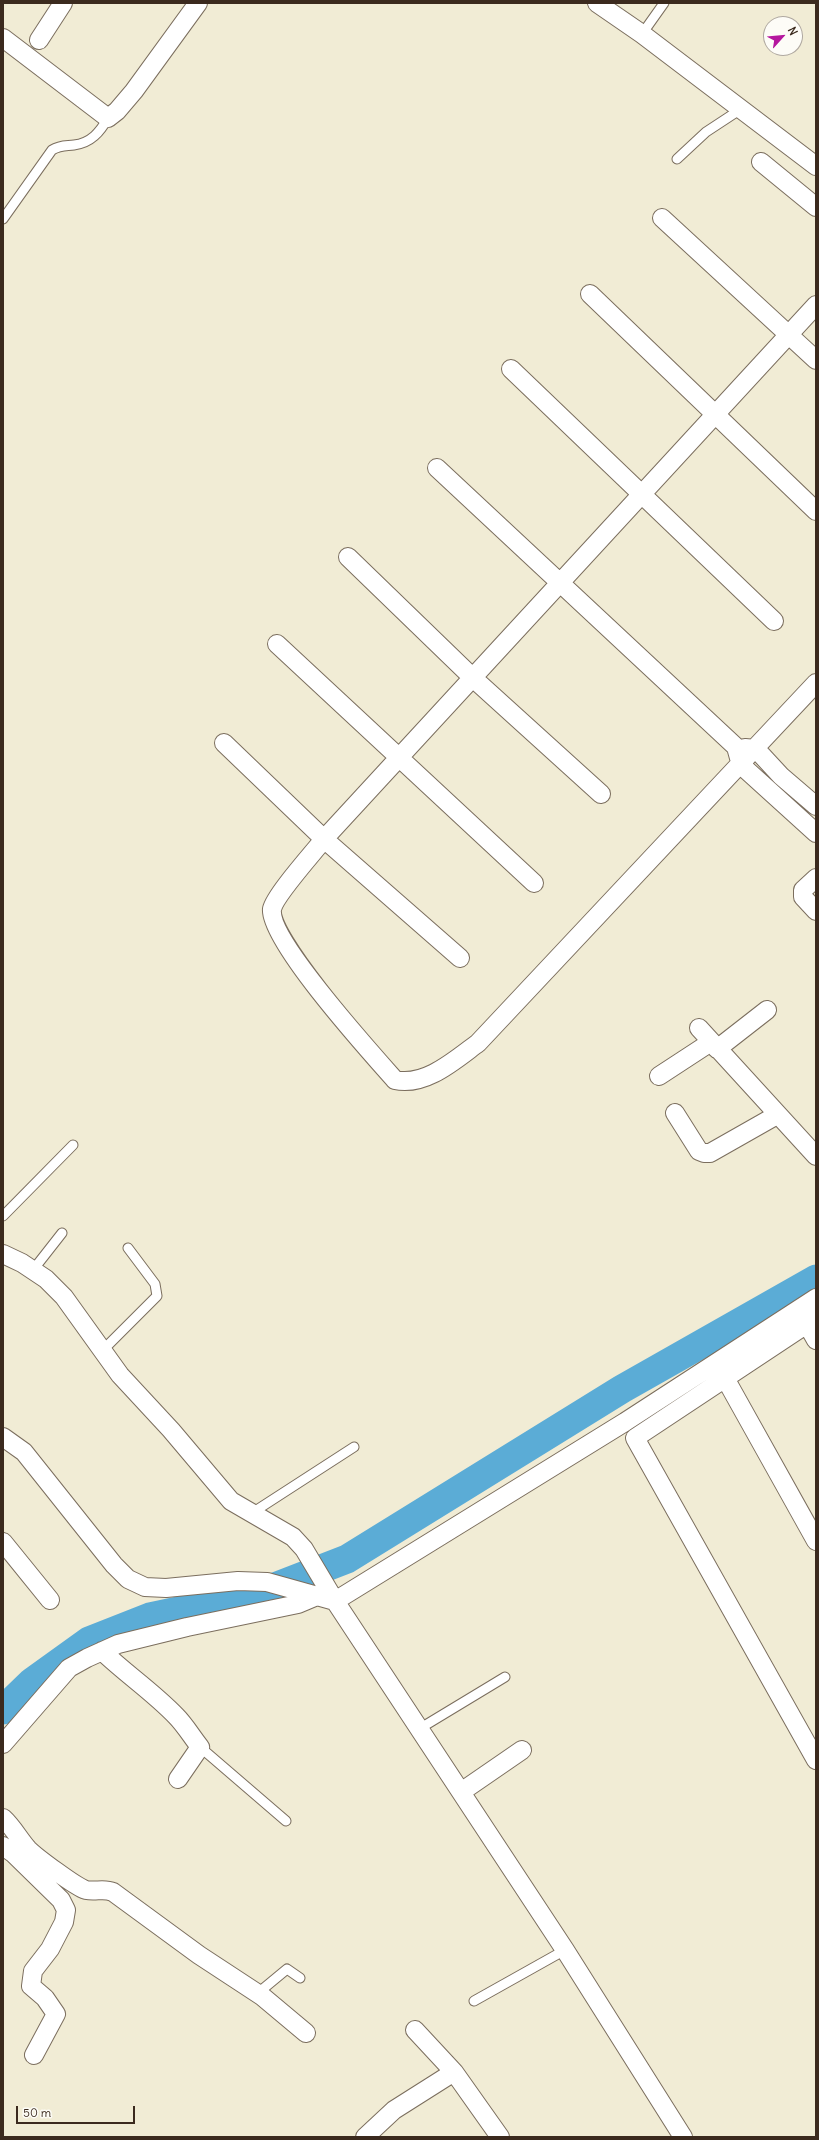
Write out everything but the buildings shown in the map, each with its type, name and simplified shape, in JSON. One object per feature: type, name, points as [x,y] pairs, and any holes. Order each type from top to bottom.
[{"type":"street","points":[[39,40],[63,3]]},
{"type":"street","points":[[3,38],[108,118],[117,111],[134,91],[198,3]]},
{"type":"street","points":[[597,3],[642,34],[816,166]]},
{"type":"street","points":[[761,162],[816,207]]},
{"type":"street","points":[[662,218],[816,360]]},
{"type":"street","points":[[590,294],[816,511]]},
{"type":"street","points":[[816,305],[474,678],[324,839],[286,886],[272,908],[272,917],[282,940],[312,983],[395,1080],[404,1082],[414,1081],[432,1074],[478,1043],[756,749],[816,683]]},
{"type":"street","points":[[511,369],[774,621]]},
{"type":"street","points":[[437,468],[736,747],[740,765],[816,833]]},
{"type":"street","points":[[348,557],[474,678],[601,794]]},
{"type":"street","points":[[277,644],[534,883]]},
{"type":"street","points":[[224,743],[324,839],[460,958]]},
{"type":"street","points":[[736,747],[756,749],[781,776],[816,806]]},
{"type":"street","points":[[816,878],[803,890],[803,897],[816,912]]},
{"type":"street","points":[[659,1076],[714,1046],[767,1010]]},
{"type":"street","points":[[699,1028],[816,1156]]},
{"type":"street","points":[[675,1113],[699,1151],[704,1153],[710,1153],[777,1115]]},
{"type":"street","points":[[3,1254],[33,1270],[46,1279],[64,1296],[120,1375],[171,1430],[231,1501],[293,1537],[304,1549],[313,1563],[315,1590]]},
{"type":"street","points":[[335,1601],[625,1422],[816,1298]]},
{"type":"street","points":[[815,1758],[634,1438],[811,1321],[816,1340]]},
{"type":"street","points":[[725,1378],[816,1541]]},
{"type":"street","points":[[3,1437],[24,1452],[114,1565],[128,1579],[145,1586],[166,1588],[238,1581],[267,1582],[315,1590],[335,1601],[565,1950],[683,2137]]},
{"type":"street","points":[[3,1542],[50,1600]]},
{"type":"street","points":[[3,1744],[69,1668],[102,1651],[118,1644],[187,1627],[298,1604],[315,1590]]},
{"type":"street","points":[[102,1651],[126,1674],[164,1703],[178,1717],[200,1747],[178,1779]]},
{"type":"street","points":[[461,1792],[522,1750]]},
{"type":"street","points":[[3,1818],[28,1849],[66,1877],[86,1890],[106,1889],[113,1892],[199,1955],[258,1993],[306,2034]]},
{"type":"street","points":[[3,1846],[14,1854],[61,1900],[66,1910],[64,1922],[50,1949],[33,1971],[31,1986],[44,1998],[56,2014],[34,2055]]},
{"type":"street","points":[[415,2030],[454,2072],[500,2137]]},
{"type":"street","points":[[365,2137],[394,2110],[454,2072]]},
{"type":"lane","points":[[642,34],[664,3]]},
{"type":"lane","points":[[677,159],[706,132],[741,109]]},
{"type":"lane","points":[[3,219],[52,150],[59,145],[78,145],[94,138],[108,118]]},
{"type":"lane","points":[[3,1216],[73,1145]]},
{"type":"lane","points":[[33,1270],[62,1233]]},
{"type":"lane","points":[[103,1350],[157,1296],[155,1284],[128,1248]]},
{"type":"lane","points":[[252,1513],[354,1446]]},
{"type":"lane","points":[[420,1729],[505,1677]]},
{"type":"lane","points":[[200,1747],[286,1821]]},
{"type":"lane","points":[[474,2001],[565,1950]]},
{"type":"lane","points":[[258,1993],[279,1974],[287,1969],[300,1978]]},
{"type":"waterway","points":[[3,1710],[32,1682],[89,1641],[150,1617],[254,1595],[347,1559],[622,1389],[816,1279]]}]
